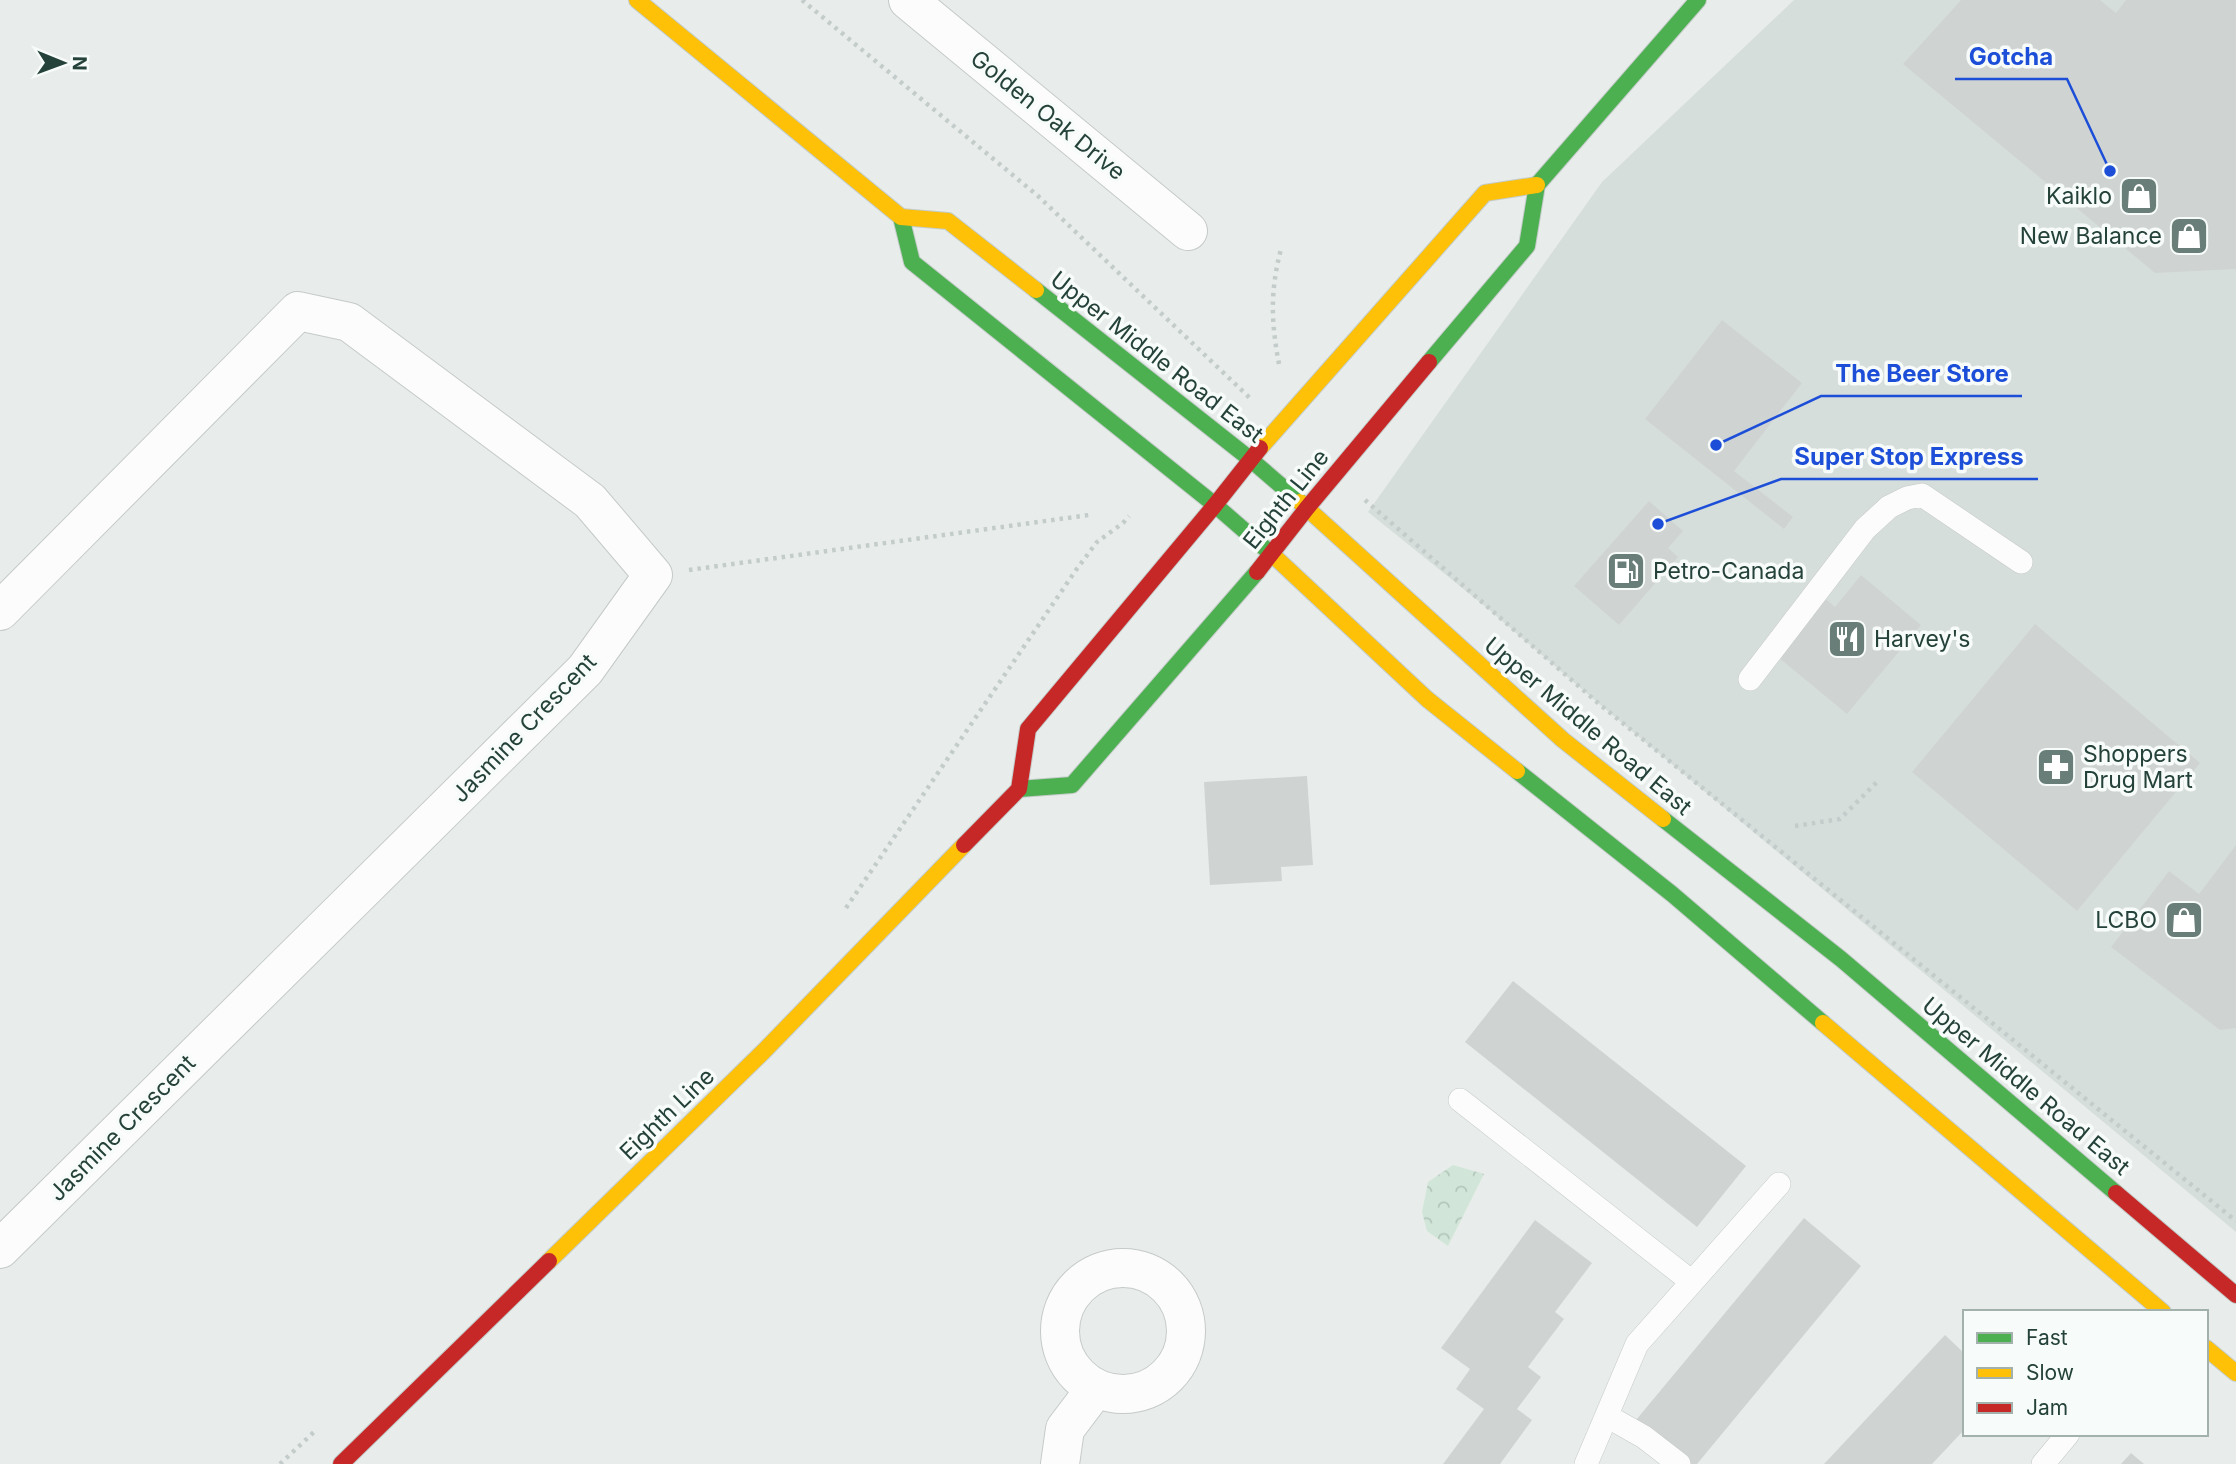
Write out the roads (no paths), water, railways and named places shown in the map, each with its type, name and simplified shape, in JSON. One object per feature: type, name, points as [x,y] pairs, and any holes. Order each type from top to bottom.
[{"type":"main road","points":[[637,0],[901,216],[912,262],[1215,505],[1272,554],[1427,699],[1672,894],[2161,1310]]},
{"type":"main road","points":[[1019,789],[1028,729],[1215,505],[1250,459],[1485,193],[1537,185],[1698,0]]},
{"type":"main road","name":"Eighth Line","points":[[341,1464],[764,1051],[1019,789],[1072,785],[1272,554],[1335,474],[1527,246],[1537,185]]},
{"type":"main road","name":"Upper Middle Road East","points":[[901,216],[948,221],[1250,459],[1563,740],[1841,959],[2236,1295]]},
{"type":"main road","points":[[2208,1350],[2236,1373]]},
{"type":"street","name":"Golden Oak Drive","points":[[908,0],[1188,231]]},
{"type":"street","name":"Jasmine Crescent","points":[[0,611],[298,311],[349,322],[590,501],[653,575],[585,670],[0,1249]]},
{"type":"street","points":[[1060,1464],[1065,1429],[1096,1388]]},
{"type":"lane","points":[[1750,680],[1865,529],[1889,507],[1907,498],[1922,495],[2021,562]]},
{"type":"lane","points":[[1460,1100],[1692,1282]]},
{"type":"lane","points":[[1586,1464],[1637,1343],[1779,1184]]},
{"type":"lane","points":[[1607,1416],[1644,1437],[1679,1464]]},
{"type":"lane","points":[[2043,1464],[2066,1436]]},
{"type":"place","name":"Gotcha","points":[[2110,171]]},
{"type":"place","name":"Kaiklo","points":[[2139,196]]},
{"type":"place","name":"New Balance","points":[[2189,236]]},
{"type":"place","name":"The Beer Store","points":[[1716,445]]},
{"type":"place","name":"Super Stop Express","points":[[1658,524]]},
{"type":"place","name":"Petro-Canada","points":[[1626,571]]},
{"type":"place","name":"Harvey's","points":[[1847,639]]},
{"type":"place","name":"Shoppers Drug Mart","points":[[2056,767]]},
{"type":"place","name":"LCBO","points":[[2184,920]]}]
